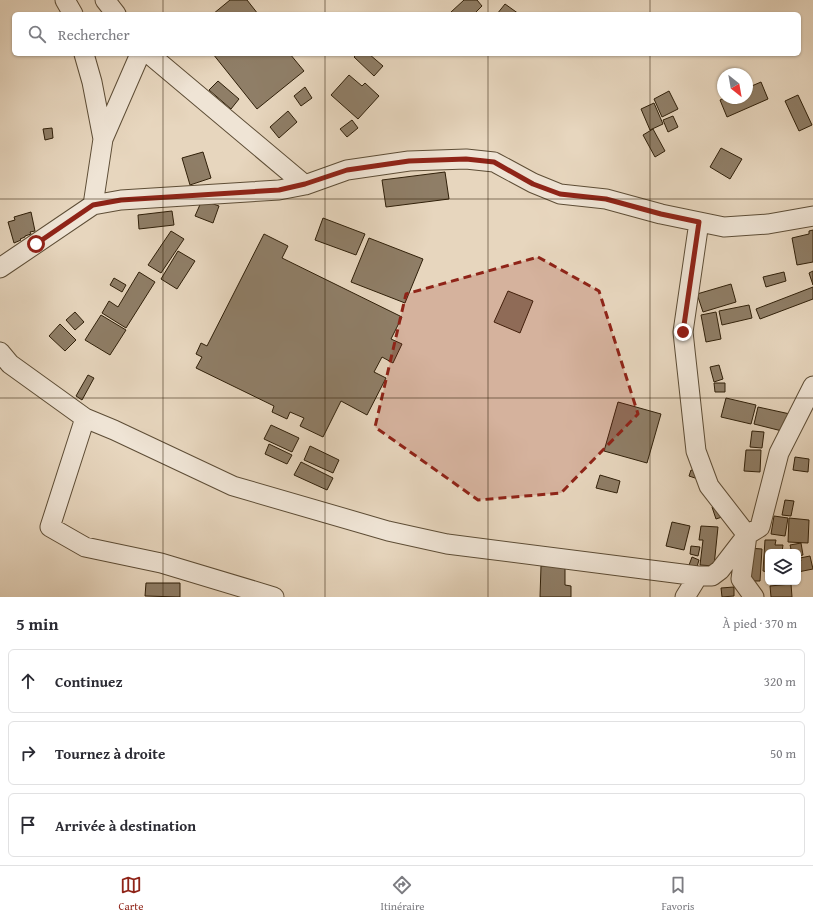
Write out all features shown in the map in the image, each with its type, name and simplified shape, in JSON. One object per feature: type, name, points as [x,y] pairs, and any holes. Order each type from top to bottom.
[{"type":"street","points":[[65,0],[72,12]]},
{"type":"street","points":[[105,0],[114,12]]},
{"type":"street","points":[[85,56],[92,82],[103,139]]},
{"type":"street","points":[[93,205],[103,139],[139,56]]},
{"type":"street","points":[[151,56],[305,184]]},
{"type":"street","points":[[0,268],[93,205],[121,200],[279,190],[305,184],[347,170],[409,161],[466,159],[494,162],[533,184],[560,194],[606,199],[661,214],[724,227],[768,224],[813,216]]},
{"type":"street","points":[[699,222],[683,332],[696,451],[708,486],[748,535],[741,579],[754,597]]},
{"type":"street","points":[[0,352],[10,364],[85,418],[114,430],[233,486],[388,531],[447,544],[698,576],[712,576],[720,570],[748,535],[760,527],[779,452],[813,386]]},
{"type":"street","points":[[85,418],[50,527],[85,548],[161,563],[274,597]]},
{"type":"street","points":[[686,597],[698,576]]},
{"type":"highlighted area","points":[[538,257],[599,291],[638,414],[561,493],[478,500],[375,427],[406,294]]},
{"type":"building","points":[[230,0],[247,0],[256,12],[215,12]]},
{"type":"building","points":[[464,0],[477,0],[482,6],[476,12],[451,12]]},
{"type":"building","points":[[505,4],[516,12],[499,12]]},
{"type":"building","points":[[215,56],[292,56],[304,71],[257,109]]},
{"type":"building","points":[[371,56],[383,66],[374,76],[354,57]]},
{"type":"building","points":[[349,75],[362,86],[365,83],[379,96],[358,119],[331,95]]},
{"type":"building","points":[[218,81],[239,99],[231,109],[209,90]]},
{"type":"building","points":[[761,82],[768,99],[727,117],[722,104],[753,104],[753,85]]},
{"type":"building","points":[[305,87],[312,98],[301,106],[294,96]]},
{"type":"building","points":[[669,91],[678,109],[662,117],[654,99]]},
{"type":"building","points":[[798,95],[812,125],[799,131],[785,101]]},
{"type":"building","points":[[654,103],[663,124],[650,130],[641,109]]},
{"type":"building","points":[[288,111],[297,122],[279,138],[270,127]]},
{"type":"building","points":[[673,116],[678,127],[668,132],[663,120]]},
{"type":"building","points":[[352,120],[358,128],[347,137],[340,129]]},
{"type":"building","points":[[52,128],[53,138],[45,140],[43,129]]},
{"type":"building","points":[[653,129],[665,151],[655,157],[643,135]]},
{"type":"building","points":[[721,148],[742,159],[730,179],[710,167]]},
{"type":"building","points":[[203,152],[211,178],[190,185],[182,158]]},
{"type":"building","points":[[445,172],[449,199],[386,207],[382,180]]},
{"type":"building","points":[[202,200],[219,206],[213,223],[195,216]]},
{"type":"building","points":[[172,211],[174,225],[139,229],[138,215]]},
{"type":"building","points":[[31,212],[35,231],[30,232],[31,234],[14,243],[8,222],[15,220],[14,217]]},
{"type":"building","points":[[323,218],[365,234],[356,255],[315,240]]},
{"type":"building","points":[[813,230],[813,262],[797,265],[792,238],[809,234],[809,231]]},
{"type":"building","points":[[171,231],[184,239],[161,273],[148,265]]},
{"type":"building","points":[[264,234],[288,246],[282,258],[402,317],[391,339],[402,344],[393,363],[382,357],[374,372],[386,378],[367,415],[341,401],[323,437],[300,426],[304,418],[290,412],[287,419],[272,412],[274,406],[196,368],[202,357],[196,354],[201,343],[207,346]]},
{"type":"building","points":[[369,238],[423,259],[405,303],[351,282]]},
{"type":"building","points":[[178,251],[195,261],[177,289],[161,279]]},
{"type":"building","points":[[813,271],[813,285],[809,273]]},
{"type":"building","points":[[139,272],[155,282],[126,328],[102,313],[109,301],[118,307]]},
{"type":"building","points":[[784,272],[786,281],[766,287],[763,277]]},
{"type":"building","points":[[114,278],[126,285],[122,292],[110,285]]},
{"type":"building","points":[[731,284],[736,302],[703,312],[697,294]]},
{"type":"building","points":[[813,287],[813,299],[760,319],[756,309]]},
{"type":"building","points":[[508,291],[533,301],[520,333],[494,322]]},
{"type":"building","points":[[749,305],[752,318],[722,325],[719,311]]},
{"type":"building","points":[[75,312],[84,322],[75,330],[66,320]]},
{"type":"building","points":[[716,312],[721,339],[706,342],[701,315]]},
{"type":"building","points":[[101,315],[126,330],[110,355],[85,340]]},
{"type":"building","points":[[60,324],[76,340],[65,351],[49,336]]},
{"type":"building","points":[[719,365],[723,379],[714,382],[710,367]]},
{"type":"building","points":[[88,375],[94,378],[82,400],[76,396]]},
{"type":"building","points":[[714,383],[725,383],[725,392],[715,392]]},
{"type":"building","points":[[726,398],[756,405],[751,424],[721,417]]},
{"type":"building","points":[[618,402],[661,414],[647,463],[604,451]]},
{"type":"building","points":[[758,407],[790,414],[786,432],[754,424]]},
{"type":"building","points":[[271,425],[299,438],[292,452],[264,439]]},
{"type":"building","points":[[752,431],[764,432],[762,448],[750,447]]},
{"type":"building","points":[[269,444],[292,455],[287,464],[265,454]]},
{"type":"building","points":[[310,446],[339,460],[333,473],[304,460]]},
{"type":"building","points":[[746,450],[761,450],[760,472],[744,471]]},
{"type":"building","points":[[795,457],[809,459],[808,472],[793,470]]},
{"type":"building","points":[[301,462],[333,478],[327,490],[294,475]]},
{"type":"building","points":[[691,470],[700,473],[698,479],[689,476]]},
{"type":"building","points":[[600,475],[620,481],[617,493],[596,488]]},
{"type":"building","points":[[785,500],[794,501],[791,516],[782,515]]},
{"type":"building","points":[[721,504],[725,516],[716,519],[712,507]]},
{"type":"building","points":[[774,516],[788,518],[785,536],[771,534]]},
{"type":"building","points":[[789,518],[809,520],[808,543],[788,542]]},
{"type":"building","points":[[672,522],[690,526],[684,550],[666,546]]},
{"type":"building","points":[[701,526],[718,527],[714,566],[700,565],[703,540],[699,540]]},
{"type":"building","points":[[765,540],[776,540],[775,545],[783,545],[782,549],[765,549],[765,571],[763,571]]},
{"type":"building","points":[[801,543],[803,555],[801,555],[801,549],[791,549],[790,545]]},
{"type":"building","points":[[691,546],[700,547],[698,556],[690,554]]},
{"type":"building","points":[[748,548],[762,549],[760,581],[749,581]]},
{"type":"building","points":[[810,556],[813,569],[801,571],[801,558]]},
{"type":"building","points":[[692,557],[699,560],[696,570],[688,568]]},
{"type":"building","points":[[541,566],[565,567],[565,585],[571,586],[571,597],[540,597]]},
{"type":"building","points":[[146,583],[180,583],[180,597],[145,596]]},
{"type":"building","points":[[791,585],[792,597],[771,597],[770,586]]},
{"type":"building","points":[[734,587],[734,596],[722,597],[721,588]]},
{"type":"route","points":[[36,244],[93,205],[121,200],[279,190],[305,184],[347,170],[409,161],[466,159],[494,162],[533,184],[560,194],[606,199],[661,214],[699,222],[683,332]]}]
